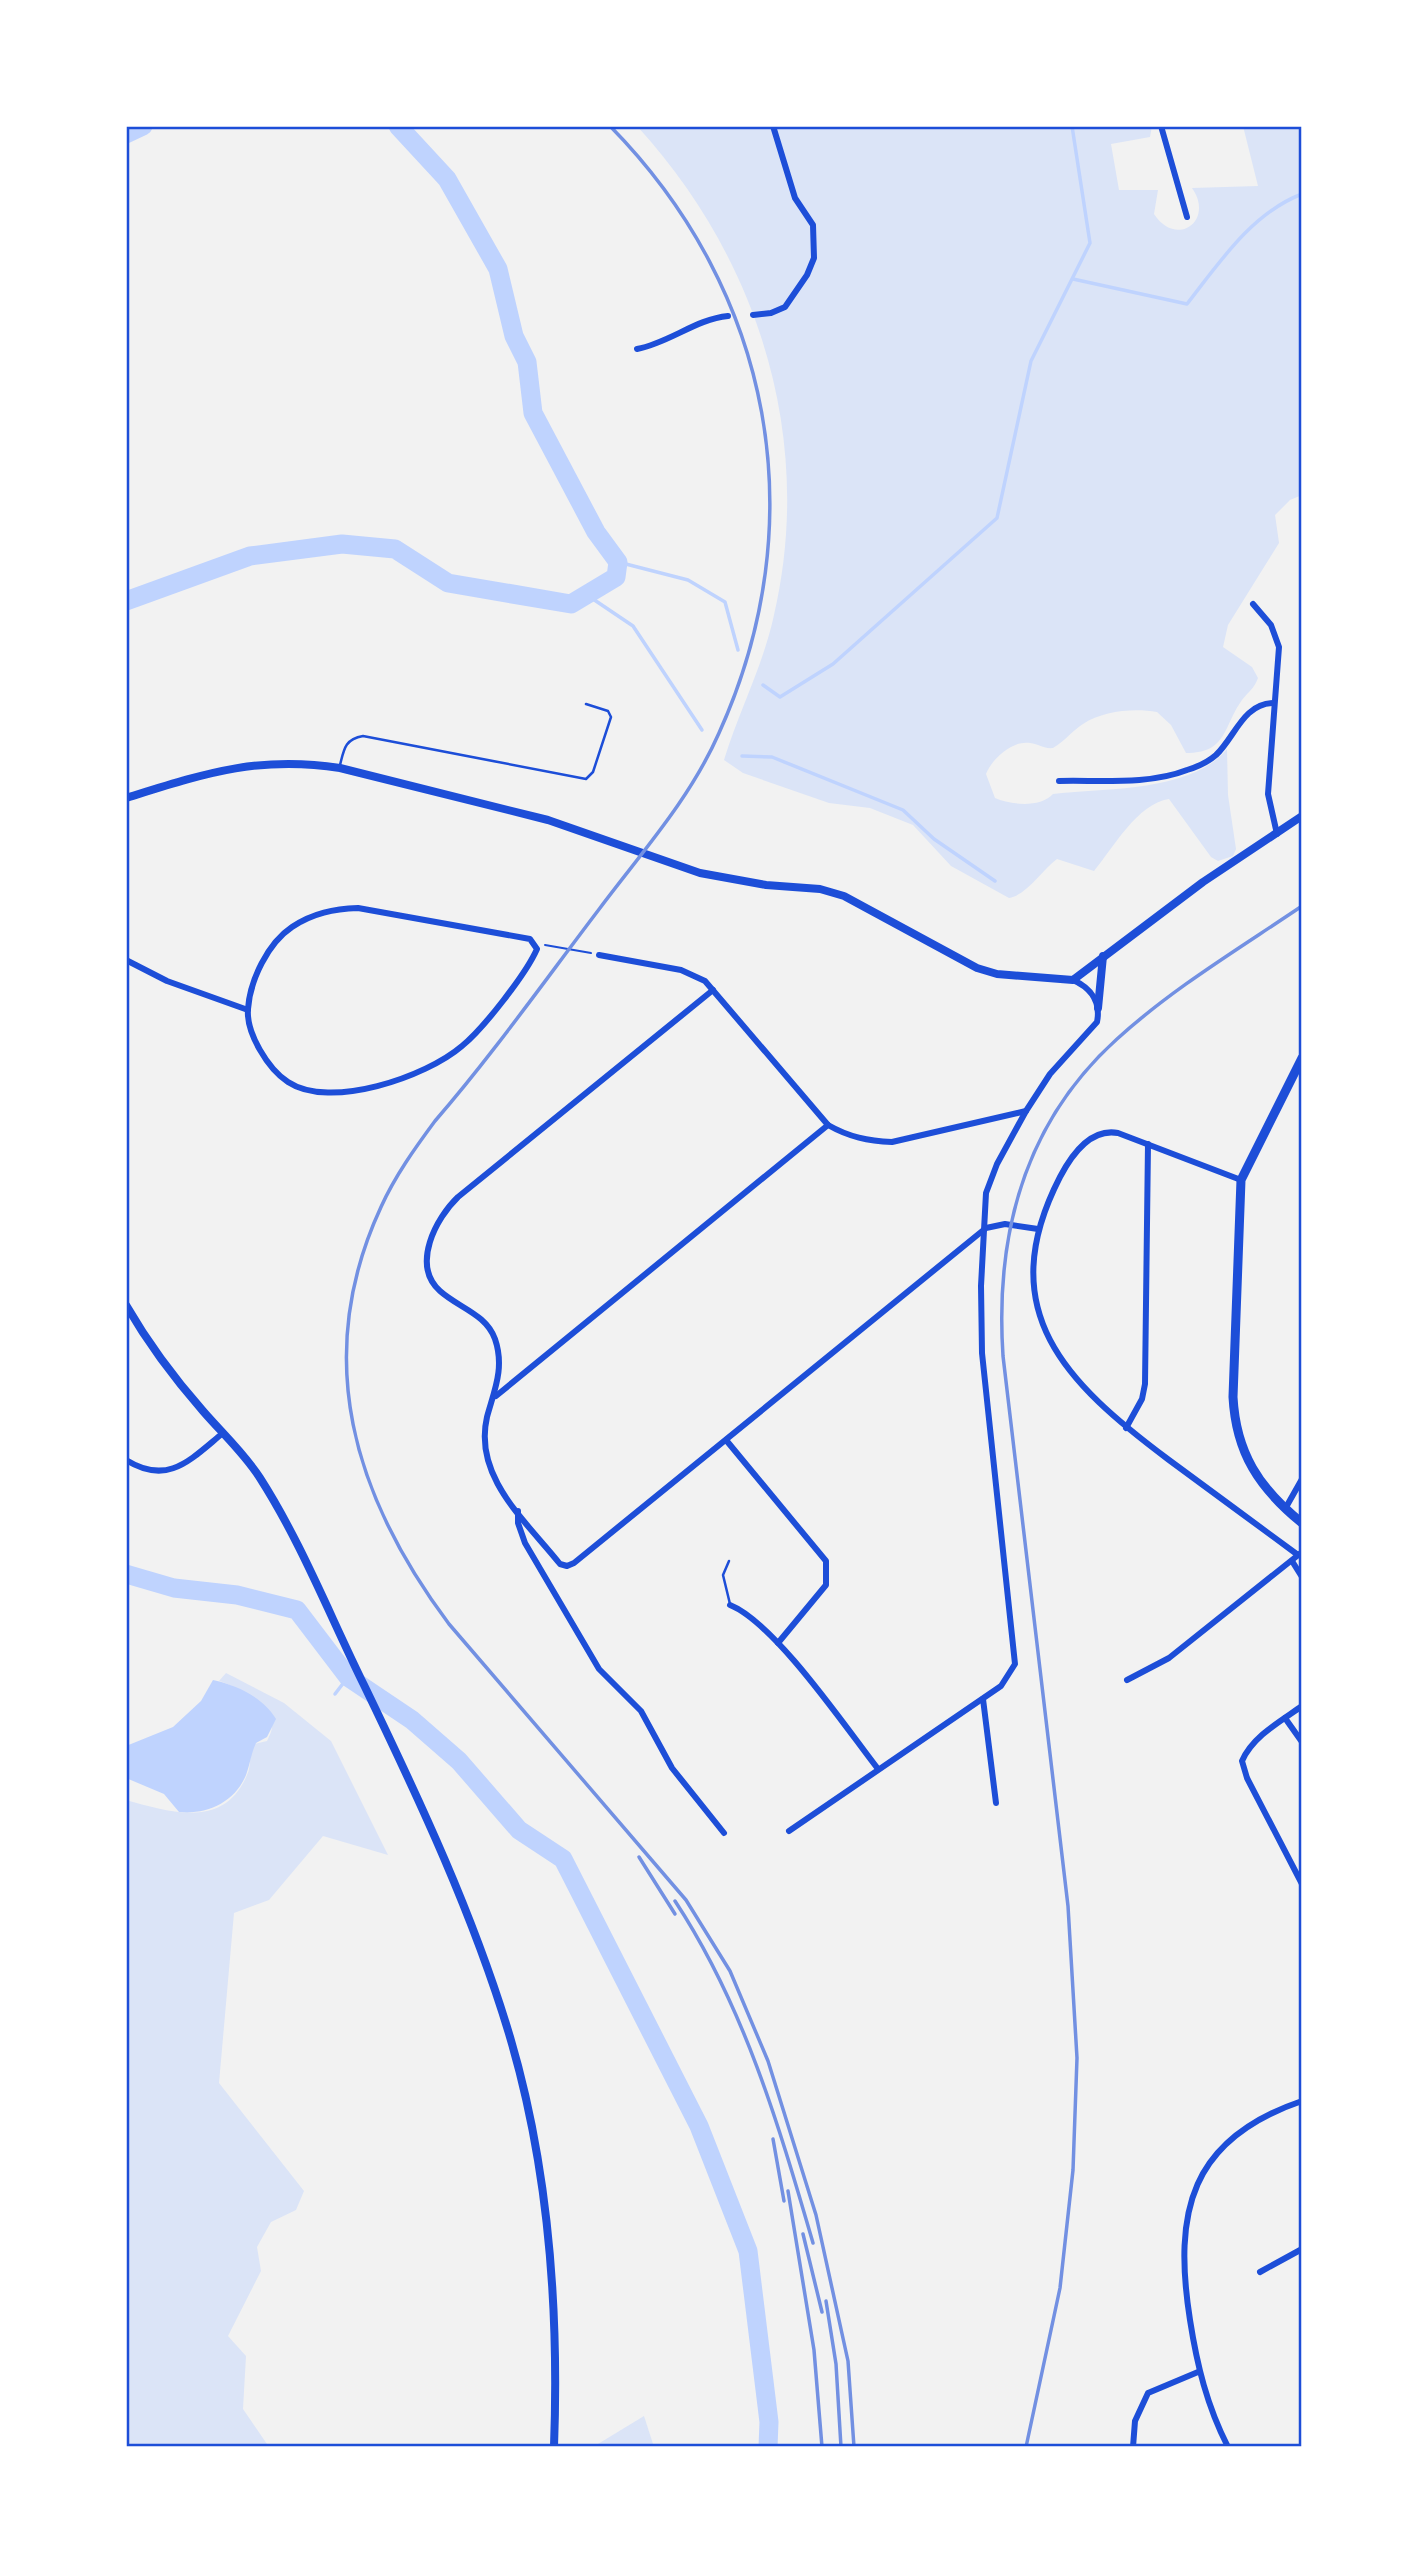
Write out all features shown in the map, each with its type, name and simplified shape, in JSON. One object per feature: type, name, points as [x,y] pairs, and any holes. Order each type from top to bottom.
[{"type":"main road","points":[[1302,1058],[1241,1180],[1234,1416],[1241,1449],[1249,1467],[1285,1509],[1302,1522]]},
{"type":"street","points":[[753,315],[776,312],[789,303],[810,270],[815,246],[813,225],[795,198],[773,126]]},
{"type":"street","points":[[1161,126],[1187,217]]},
{"type":"street","points":[[637,349],[664,342],[709,319],[728,316]]},
{"type":"street","points":[[1253,604],[1276,634],[1279,646],[1268,794],[1277,834]]},
{"type":"street","points":[[1059,781],[1168,776],[1187,770],[1215,756],[1251,710],[1261,704],[1273,703]]},
{"type":"street","points":[[126,798],[237,766],[295,762],[340,768],[548,820],[663,861],[725,879],[820,889],[845,896],[976,968],[998,974],[1073,980],[1091,992],[1098,1008]]},
{"type":"street","points":[[1073,980],[1203,882],[1302,816]]},
{"type":"street","points":[[358,908],[393,914],[530,939],[537,949],[479,1031],[460,1048],[418,1071],[343,1093],[313,1093],[285,1080],[259,1047],[247,1010],[262,964],[277,941],[290,928],[323,912],[358,908]]},
{"type":"street","points":[[599,955],[681,970],[705,981],[828,1125],[857,1138],[892,1142],[1026,1111]]},
{"type":"street","points":[[789,1831],[983,1699],[1010,1676],[1015,1664],[1016,1646],[982,1353],[981,1286],[986,1193],[997,1164],[1050,1074],[1093,1029],[1098,1008],[1103,956]]},
{"type":"street","points":[[126,960],[167,981],[247,1010]]},
{"type":"street","points":[[713,989],[449,1205],[432,1234],[426,1262],[439,1290],[484,1321],[493,1333],[499,1356],[496,1396],[488,1416],[484,1449],[493,1479],[560,1564],[567,1566],[574,1563],[986,1228],[1005,1223],[1038,1229]]},
{"type":"street","points":[[496,1396],[828,1125]]},
{"type":"street","points":[[1127,1680],[1169,1658],[1300,1554],[1126,1428],[1079,1384],[1045,1331],[1034,1296],[1033,1261],[1038,1229],[1062,1173],[1095,1133],[1105,1130],[1241,1180]]},
{"type":"street","points":[[1126,1428],[1142,1399],[1145,1384],[1148,1144]]},
{"type":"street","points":[[126,1305],[164,1364],[259,1477],[300,1553],[404,1769],[474,1935],[510,2037],[524,2091],[547,2225],[553,2314],[554,2447]]},
{"type":"street","points":[[126,1460],[144,1471],[173,1469],[187,1463],[223,1433]]},
{"type":"street","points":[[726,1440],[826,1561],[826,1585],[778,1643]]},
{"type":"street","points":[[1285,1509],[1302,1479]]},
{"type":"street","points":[[517,1511],[518,1523],[526,1543],[599,1670],[641,1711],[672,1768],[724,1833]]},
{"type":"street","points":[[1292,1561],[1302,1577]]},
{"type":"street","points":[[730,1605],[745,1611],[778,1643],[878,1769]]},
{"type":"street","points":[[983,1699],[996,1803]]},
{"type":"street","points":[[1302,1706],[1251,1746],[1242,1761],[1247,1778],[1302,1884]]},
{"type":"street","points":[[1285,1718],[1302,1742]]},
{"type":"street","points":[[1228,2447],[1198,2372],[1183,2260],[1184,2236],[1192,2196],[1211,2160],[1233,2135],[1264,2115],[1302,2101]]},
{"type":"street","points":[[1260,2272],[1302,2249]]},
{"type":"street","points":[[1133,2447],[1135,2421],[1148,2393],[1198,2372]]},
{"type":"lane","points":[[340,768],[349,740],[363,736],[586,779],[593,772],[607,738],[611,717],[608,711],[586,704]]},
{"type":"lane","points":[[729,1561],[723,1575],[730,1605]]},
{"type":"path","points":[[554,945],[599,955]]},
{"type":"shaded area","points":[[637,126],[1152,126],[1150,137],[1111,144],[1119,190],[1158,190],[1154,214],[1172,229],[1182,229],[1196,220],[1199,211],[1198,200],[1192,188],[1258,186],[1243,126],[1302,126],[1302,495],[1290,500],[1275,515],[1279,543],[1228,625],[1223,647],[1252,667],[1258,678],[1242,700],[1223,736],[1210,748],[1200,752],[1186,753],[1171,725],[1157,712],[1138,710],[1091,720],[1053,748],[1016,744],[993,762],[986,774],[995,798],[1017,804],[1033,803],[1041,802],[1053,794],[1171,781],[1212,763],[1227,749],[1228,795],[1236,849],[1233,856],[1218,861],[1211,857],[1169,799],[1157,803],[1136,818],[1094,871],[1057,859],[1022,892],[1009,898],[951,866],[913,825],[870,808],[829,803],[743,773],[724,760],[764,652],[774,615],[785,549],[787,482],[781,417],[766,354],[744,292],[715,233],[679,178]]},
{"type":"shaded area","points":[[226,1673],[284,1703],[331,1741],[388,1855],[323,1836],[269,1900],[234,1913],[219,2083],[304,2191],[296,2210],[271,2222],[257,2247],[261,2271],[228,2336],[246,2356],[243,2409],[269,2447],[126,2447],[126,1800],[160,1809],[194,1813],[225,1804],[237,1792],[248,1771],[254,1744],[267,1741],[272,1723],[268,1714],[256,1702],[219,1681]]},
{"type":"shaded area","points":[[644,2416],[654,2447],[593,2447]]},
{"type":"water","points":[[213,1680],[248,1693],[264,1704],[276,1719],[267,1737],[256,1743],[246,1775],[235,1793],[210,1809],[179,1812],[164,1794],[126,1778],[126,1746],[173,1727],[201,1701]]},
{"type":"waterway","points":[[126,134],[143,126]]},
{"type":"waterway","points":[[126,601],[250,556],[342,544],[395,549],[448,583],[571,604],[616,577],[618,562],[596,532],[533,413],[527,362],[514,336],[498,269],[447,179],[398,126]]},
{"type":"waterway","points":[[763,685],[780,697],[833,664],[997,518],[1031,361],[1090,243],[1072,126]]},
{"type":"waterway","points":[[1073,279],[1187,304],[1224,256],[1252,226],[1284,202],[1302,194]]},
{"type":"waterway","points":[[618,562],[688,580],[725,602],[738,650]]},
{"type":"waterway","points":[[587,595],[633,626],[702,730]]},
{"type":"waterway","points":[[742,756],[772,757],[903,810],[934,839],[995,881]]},
{"type":"waterway","points":[[126,1574],[174,1588],[237,1595],[297,1610],[348,1677],[412,1720],[459,1761],[519,1830],[563,1859],[699,2126],[748,2251],[769,2422],[768,2447]]},
{"type":"waterway","points":[[335,1694],[348,1677]]},
{"type":"railway","points":[[610,126],[665,191],[709,261],[741,335],[762,412],[770,492],[765,572],[749,653],[719,733],[680,803],[498,1043],[435,1121],[393,1184],[381,1207],[360,1263],[349,1318],[347,1372],[353,1424],[367,1476],[388,1526],[416,1576],[449,1624],[686,1900],[730,1971],[768,2061],[816,2215],[848,2361],[854,2447]]},
{"type":"railway","points":[[1026,2447],[1060,2288],[1073,2170],[1077,2058],[1068,1906],[1003,1356],[1004,1267],[1011,1225],[1022,1184],[1038,1144],[1059,1107],[1085,1072],[1138,1020],[1207,969],[1302,906]]},
{"type":"railway","points":[[639,1857],[675,1914]]},
{"type":"railway","points":[[675,1901],[721,1982],[757,2066],[813,2243]]},
{"type":"railway","points":[[773,2139],[784,2201]]},
{"type":"railway","points":[[788,2191],[814,2350],[822,2447]]},
{"type":"railway","points":[[803,2234],[822,2312]]},
{"type":"railway","points":[[826,2301],[836,2364],[841,2447]]}]
